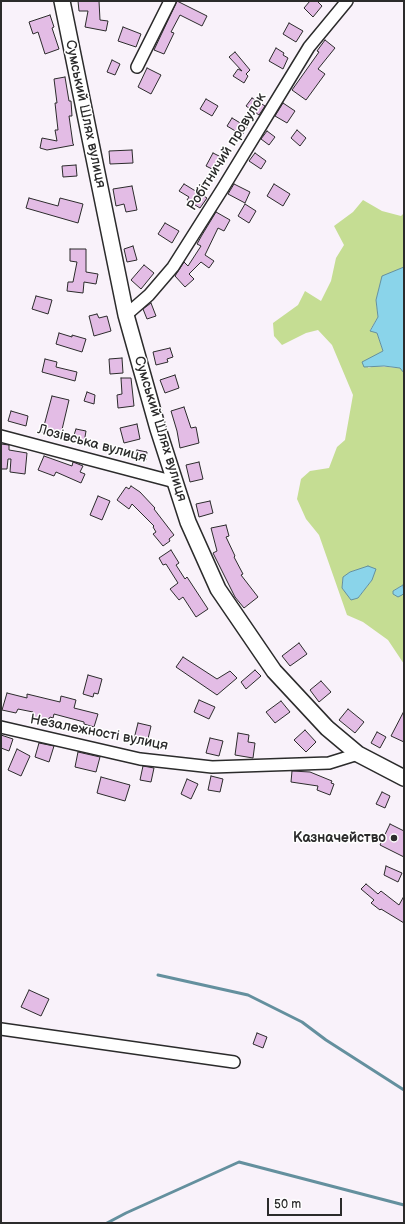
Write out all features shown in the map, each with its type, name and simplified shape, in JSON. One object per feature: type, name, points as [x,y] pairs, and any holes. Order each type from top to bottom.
[{"type":"main road","name":"Сумський Шлях вулиця","points":[[62,1],[126,315],[158,429],[188,522],[218,590],[274,671],[327,728],[358,754],[404,778]]},
{"type":"street","points":[[137,67],[170,1]]},
{"type":"street","name":"Робітничий провулок","points":[[126,315],[149,295],[173,267],[224,188],[309,47],[347,1]]},
{"type":"street","name":"Лозівська вулиця","points":[[1,436],[175,482]]},
{"type":"street","name":"Незалежності вулиця","points":[[1,727],[140,759],[212,767],[329,763],[358,754]]},
{"type":"street","points":[[1,1028],[234,1062]]},
{"type":"green space","points":[[363,200],[382,211],[401,216],[404,213],[404,267],[382,277],[376,300],[378,317],[370,330],[377,333],[383,351],[371,359],[368,368],[375,366],[401,368],[404,373],[404,587],[403,585],[393,591],[393,593],[402,595],[404,593],[404,664],[388,640],[363,622],[347,615],[319,535],[306,519],[297,499],[301,479],[310,471],[329,468],[337,447],[345,440],[353,395],[332,345],[318,330],[306,333],[282,345],[274,336],[273,323],[298,305],[305,291],[321,301],[331,281],[336,258],[344,245],[334,226],[353,212]],"holes":[[[356,570],[372,580],[358,598],[351,599],[342,588],[342,581],[350,572]]]},
{"type":"water","points":[[404,267],[404,373],[400,368],[384,366],[364,367],[362,362],[383,351],[377,333],[370,331],[378,317],[376,300],[382,276]]},
{"type":"water","points":[[368,566],[376,569],[372,580],[358,598],[351,600],[342,588],[343,577],[350,572]]},
{"type":"water","points":[[403,585],[404,593],[402,595],[398,597],[393,594],[393,591]]},
{"type":"building","points":[[78,1],[99,1],[100,20],[108,21],[106,31],[85,27],[88,11],[79,11]]},
{"type":"building","points":[[177,1],[207,16],[202,26],[180,15],[171,32],[174,33],[164,54],[154,50]]},
{"type":"building","points":[[310,1],[317,1],[322,6],[313,17],[304,8]]},
{"type":"building","points":[[50,15],[54,27],[52,28],[59,49],[45,54],[38,32],[33,34],[29,22]]},
{"type":"building","points":[[289,23],[303,31],[296,42],[283,34]]},
{"type":"building","points":[[123,27],[141,34],[136,47],[118,41]]},
{"type":"building","points":[[325,40],[335,48],[318,69],[325,74],[306,100],[292,90],[319,52],[317,51]]},
{"type":"building","points":[[276,48],[284,53],[283,55],[288,58],[283,69],[269,61]]},
{"type":"building","points":[[235,52],[250,70],[246,74],[248,76],[244,83],[233,76],[238,69],[242,71],[229,57]]},
{"type":"building","points":[[112,60],[120,64],[115,75],[107,72]]},
{"type":"building","points":[[147,68],[161,75],[151,94],[138,87]]},
{"type":"building","points":[[65,77],[69,101],[71,101],[72,116],[69,116],[74,145],[47,150],[40,148],[42,138],[57,141],[55,130],[58,130],[55,103],[57,103],[54,79]]},
{"type":"building","points":[[252,98],[265,106],[259,115],[246,106]]},
{"type":"building","points":[[206,99],[218,106],[212,116],[200,109]]},
{"type":"building","points":[[283,103],[295,111],[287,123],[275,116]]},
{"type":"building","points":[[232,118],[247,127],[242,135],[227,126]]},
{"type":"building","points":[[297,130],[306,138],[300,146],[291,138]]},
{"type":"building","points":[[267,131],[275,137],[269,145],[261,139]]},
{"type":"building","points":[[132,150],[133,163],[110,164],[109,151]]},
{"type":"building","points":[[213,153],[223,158],[216,171],[206,166]]},
{"type":"building","points":[[255,153],[266,161],[261,169],[249,161]]},
{"type":"building","points":[[76,165],[77,176],[63,177],[62,166]]},
{"type":"building","points":[[184,184],[207,198],[200,208],[187,200],[189,197],[179,191]]},
{"type":"building","points":[[234,184],[250,192],[245,203],[228,194]]},
{"type":"building","points":[[274,184],[290,194],[283,206],[267,196]]},
{"type":"building","points":[[132,186],[137,210],[126,212],[124,204],[116,206],[113,189]]},
{"type":"building","points":[[29,198],[58,206],[60,198],[83,204],[78,223],[26,208]]},
{"type":"building","points":[[245,204],[256,211],[249,223],[238,216]]},
{"type":"building","points":[[216,212],[230,220],[224,231],[218,228],[205,255],[214,261],[209,268],[201,262],[189,274],[194,279],[185,287],[175,276],[184,262],[188,266],[201,246],[197,244]]},
{"type":"building","points":[[165,223],[179,231],[172,243],[158,234]]},
{"type":"building","points":[[133,246],[137,260],[127,262],[124,249]]},
{"type":"building","points":[[70,249],[86,249],[86,272],[98,274],[96,284],[84,282],[83,293],[67,291],[68,282],[73,282],[77,262],[70,261]]},
{"type":"building","points":[[144,265],[154,273],[141,289],[131,280]]},
{"type":"building","points":[[36,296],[52,300],[48,314],[32,309]]},
{"type":"building","points":[[151,303],[156,316],[147,319],[143,309]]},
{"type":"building","points":[[97,314],[99,318],[107,316],[111,331],[94,336],[89,316]]},
{"type":"building","points":[[59,333],[86,339],[82,352],[56,344]]},
{"type":"building","points":[[170,348],[173,357],[167,359],[168,362],[156,365],[153,352]]},
{"type":"building","points":[[122,358],[123,373],[110,374],[109,359]]},
{"type":"building","points":[[45,359],[57,362],[56,367],[77,372],[75,381],[42,372]]},
{"type":"building","points":[[175,375],[179,388],[165,393],[160,380]]},
{"type":"building","points":[[121,378],[131,378],[134,406],[118,408],[117,395],[122,394]]},
{"type":"building","points":[[87,392],[95,395],[94,404],[84,401]]},
{"type":"building","points":[[52,396],[69,400],[60,438],[42,433]]},
{"type":"building","points":[[184,407],[191,428],[196,427],[199,443],[180,448],[171,411]]},
{"type":"building","points":[[11,411],[28,416],[26,426],[8,421]]},
{"type":"building","points":[[137,424],[140,439],[124,443],[120,428]]},
{"type":"building","points":[[76,429],[86,431],[84,443],[72,441]]},
{"type":"building","points":[[1,444],[9,445],[9,450],[27,453],[25,474],[10,472],[11,459],[8,459],[7,469],[1,469]]},
{"type":"building","points":[[137,450],[147,452],[146,460],[135,458]]},
{"type":"building","points":[[44,456],[72,466],[73,462],[83,466],[80,472],[85,474],[81,483],[56,472],[54,476],[38,470]]},
{"type":"building","points":[[199,462],[203,479],[190,482],[186,465]]},
{"type":"building","points":[[131,486],[140,492],[155,508],[154,509],[174,535],[169,539],[170,541],[163,546],[153,534],[156,532],[153,527],[154,526],[132,504],[129,509],[117,500],[126,487],[129,489]]},
{"type":"building","points":[[98,496],[110,501],[102,520],[90,515]]},
{"type":"building","points":[[210,501],[213,513],[199,517],[196,504]]},
{"type":"building","points":[[226,525],[229,536],[226,537],[243,574],[241,575],[258,597],[244,608],[235,597],[213,553],[217,551],[211,528]]},
{"type":"building","points":[[171,550],[179,563],[176,565],[185,579],[187,577],[208,609],[196,617],[183,597],[179,600],[170,589],[178,583],[166,564],[163,565],[159,558]]},
{"type":"building","points":[[299,643],[307,654],[290,666],[282,656]]},
{"type":"building","points":[[183,657],[217,679],[230,671],[237,678],[217,695],[176,667]]},
{"type":"building","points":[[255,670],[261,676],[246,689],[241,682]]},
{"type":"building","points":[[88,675],[102,679],[98,694],[94,693],[93,697],[83,694]]},
{"type":"building","points":[[321,681],[331,692],[319,702],[310,690]]},
{"type":"building","points":[[7,693],[27,698],[27,694],[60,702],[61,696],[76,700],[74,708],[98,714],[94,727],[84,724],[84,722],[54,714],[53,718],[46,718],[46,722],[32,718],[33,712],[18,709],[16,713],[2,710]]},
{"type":"building","points":[[199,700],[215,707],[209,719],[194,712]]},
{"type":"building","points":[[281,701],[290,712],[275,723],[266,712]]},
{"type":"building","points":[[348,709],[364,722],[355,733],[339,720]]},
{"type":"building","points":[[404,711],[404,742],[391,736]]},
{"type":"building","points":[[138,723],[151,726],[147,743],[134,739]]},
{"type":"building","points":[[305,730],[316,742],[306,752],[294,740]]},
{"type":"building","points":[[377,732],[386,737],[380,748],[371,743]]},
{"type":"building","points":[[238,733],[249,735],[248,742],[255,743],[253,758],[235,755]]},
{"type":"building","points":[[1,735],[13,739],[9,751],[1,748]]},
{"type":"building","points":[[210,738],[223,741],[219,756],[206,753]]},
{"type":"building","points":[[39,743],[54,746],[49,762],[35,757]]},
{"type":"building","points":[[17,749],[30,756],[21,776],[8,770]]},
{"type":"building","points":[[78,752],[100,757],[96,772],[75,767]]},
{"type":"building","points":[[143,766],[154,768],[151,782],[140,780]]},
{"type":"building","points":[[292,771],[310,772],[332,781],[331,783],[334,784],[330,795],[317,790],[318,786],[291,782]]},
{"type":"building","points":[[211,776],[223,779],[220,792],[208,790]]},
{"type":"building","points":[[101,777],[130,785],[125,801],[97,793]]},
{"type":"building","points":[[187,779],[198,784],[191,799],[181,794]]},
{"type":"building","points":[[382,792],[390,796],[385,808],[376,804]]},
{"type":"building","name":"Казначейство","points":[[390,824],[404,831],[404,857],[380,845]]},
{"type":"building","points":[[386,866],[402,873],[398,882],[384,875]]},
{"type":"building","points":[[366,884],[378,894],[381,891],[399,905],[404,896],[404,923],[381,909],[380,910],[371,903],[374,900],[361,889]]},
{"type":"building","points":[[29,990],[49,999],[41,1016],[21,1007]]},
{"type":"building","points":[[257,1033],[267,1037],[263,1048],[253,1044]]},
{"type":"waterway","points":[[158,975],[248,995],[302,1022],[326,1040],[404,1090]]},
{"type":"waterway","points":[[107,1223],[239,1162],[404,1205]]},
{"type":"place","name":"Казначейство","points":[[394,838]]}]
